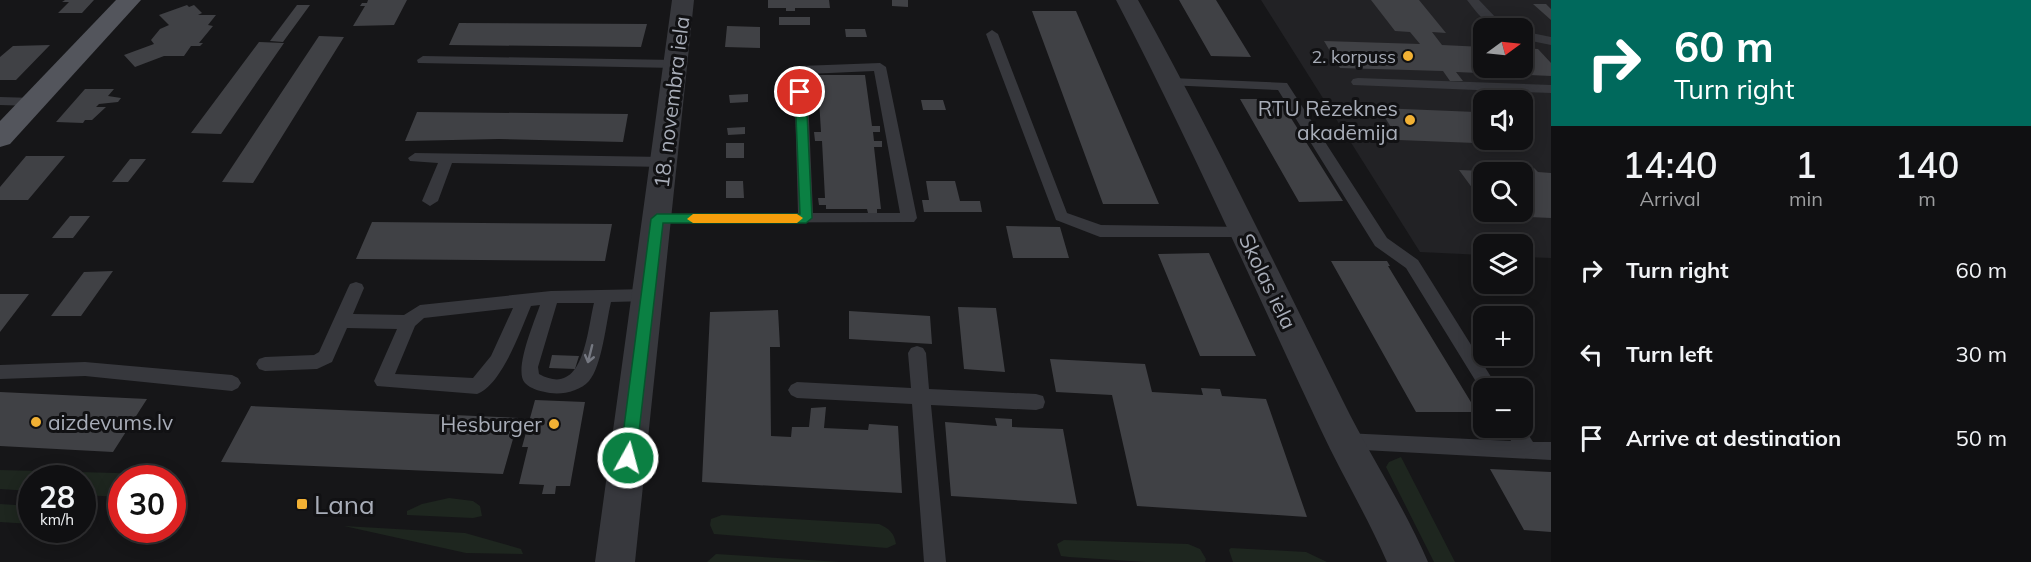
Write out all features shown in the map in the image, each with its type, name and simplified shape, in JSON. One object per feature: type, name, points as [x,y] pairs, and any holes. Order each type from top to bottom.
[{"type":"main road","points":[[0,138],[129,0]]},
{"type":"street","name":"18. novembra iela","points":[[615,562],[649,296],[683,0]]},
{"type":"street","name":"Skolas iela","points":[[1127,0],[1171,82],[1344,441],[1383,509],[1408,562]]},
{"type":"lane","points":[[1473,0],[1489,18]]},
{"type":"lane","points":[[992,34],[1061,216],[1100,231],[1245,234]]},
{"type":"lane","points":[[1533,37],[1551,41]]},
{"type":"lane","points":[[423,60],[676,64]]},
{"type":"lane","points":[[657,219],[909,218],[880,67],[800,70],[806,218]]},
{"type":"lane","points":[[1171,82],[1282,86],[1381,242],[1412,264],[1484,378]]},
{"type":"lane","points":[[1358,82],[1551,89]]},
{"type":"lane","points":[[0,101],[34,102]]},
{"type":"lane","points":[[415,158],[664,162]]},
{"type":"lane","points":[[430,201],[447,159]]},
{"type":"lane","points":[[265,364],[317,362],[326,357],[356,288]]},
{"type":"lane","points":[[525,300],[498,360],[477,386],[383,381],[408,322],[420,312],[551,297],[649,296]]},
{"type":"lane","points":[[551,297],[529,367],[531,378],[539,384],[571,386],[581,379],[586,369],[604,297]]},
{"type":"lane","points":[[341,321],[408,322]]},
{"type":"lane","points":[[917,353],[935,562]]},
{"type":"lane","points":[[0,372],[85,369],[232,383]]},
{"type":"lane","points":[[797,390],[1036,402]]},
{"type":"lane","points":[[1520,438],[1527,450]]},
{"type":"lane","points":[[1344,441],[1551,451]]},
{"type":"shaded area","name":"RTU Rēzeknes akadēmija","points":[[1261,0],[1551,0],[1551,258],[1533,257],[1533,234],[1473,234],[1473,255],[1420,252]]},
{"type":"shaded area","points":[[1401,457],[1455,562],[1434,562],[1386,467],[1389,462]]},
{"type":"shaded area","points":[[0,470],[18,470],[18,490],[0,489]]},
{"type":"shaded area","points":[[96,472],[108,473],[108,496],[96,496]]},
{"type":"shaded area","points":[[449,498],[473,501],[480,506],[482,516],[473,518],[407,515],[407,511],[422,504]]},
{"type":"shaded area","points":[[0,504],[18,505],[18,523],[0,522]]},
{"type":"shaded area","points":[[722,515],[879,524],[890,531],[896,544],[887,548],[714,534],[710,525],[711,519]]},
{"type":"shaded area","points":[[344,526],[465,533],[521,549],[523,554],[466,553]]},
{"type":"shaded area","points":[[1064,540],[1188,544],[1200,549],[1206,559],[1205,562],[1145,562],[1061,556],[1057,544]]},
{"type":"shaded area","points":[[1231,548],[1306,552],[1327,562],[1233,562],[1229,550]]},
{"type":"shaded area","points":[[716,554],[840,562],[707,562]]},
{"type":"building","points":[[65,0],[94,0],[82,13],[58,13],[69,2],[62,2]]},
{"type":"building","points":[[368,0],[407,0],[394,25],[353,26],[365,6],[360,6]]},
{"type":"building","points":[[768,0],[829,0],[830,8],[795,8],[795,11],[786,11],[786,8],[768,8]]},
{"type":"building","points":[[892,0],[908,0],[908,7],[892,6]]},
{"type":"building","points":[[1179,0],[1216,0],[1251,57],[1211,56]]},
{"type":"building","name":"2. korpuss","points":[[1371,0],[1419,0],[1446,33],[1432,32],[1442,45],[1473,46],[1473,73],[1456,72],[1463,81],[1450,81],[1443,71],[1340,68],[1324,41],[1420,44],[1410,32],[1395,31]]},
{"type":"building","points":[[1533,4],[1546,4],[1551,9],[1551,20]]},
{"type":"building","points":[[187,5],[189,7],[194,5],[202,13],[198,15],[216,15],[208,25],[213,26],[199,43],[203,43],[200,46],[191,46],[184,56],[164,56],[135,67],[124,55],[154,44],[151,40],[160,29],[169,25],[159,15]]},
{"type":"building","points":[[297,5],[310,5],[283,42],[270,41]]},
{"type":"building","points":[[1032,11],[1076,11],[1159,204],[1103,204]]},
{"type":"building","points":[[779,17],[810,17],[810,25],[779,25]]},
{"type":"building","points":[[459,23],[647,24],[641,47],[449,45]]},
{"type":"building","points":[[727,26],[760,27],[760,48],[725,47]]},
{"type":"building","points":[[845,29],[865,29],[867,37],[846,37]]},
{"type":"building","points":[[319,36],[344,37],[253,183],[222,182]]},
{"type":"building","points":[[259,42],[284,43],[221,134],[191,133]]},
{"type":"building","points":[[50,45],[16,80],[0,80],[0,57],[13,46]]},
{"type":"building","name":"2. korpuss","points":[[1533,49],[1538,49],[1551,63],[1551,76],[1533,75]]},
{"type":"building","points":[[818,75],[865,75],[872,126],[880,126],[880,132],[873,132],[874,141],[882,141],[882,147],[874,147],[881,209],[877,209],[877,213],[868,213],[867,209],[826,209],[826,205],[819,205],[818,198],[825,198],[822,141],[815,141],[814,132],[821,132],[818,83],[812,83],[812,78],[818,78]]},
{"type":"building","points":[[85,89],[114,89],[108,96],[121,98],[118,102],[99,104],[96,107],[106,107],[92,120],[85,120],[83,123],[56,122]]},
{"type":"building","points":[[748,94],[748,102],[730,103],[729,95]]},
{"type":"building","points":[[1240,99],[1279,99],[1343,201],[1299,202]]},
{"type":"building","points":[[921,100],[943,100],[946,110],[923,110]]},
{"type":"building","points":[[1379,108],[1473,112],[1473,143],[1399,140]]},
{"type":"building","points":[[417,112],[628,114],[623,142],[499,139],[405,141]]},
{"type":"building","points":[[745,127],[745,134],[728,135],[727,128]]},
{"type":"building","points":[[726,143],[744,143],[744,158],[726,158]]},
{"type":"building","points":[[26,156],[65,156],[28,200],[0,200],[0,187]]},
{"type":"building","points":[[130,159],[146,159],[128,182],[112,182]]},
{"type":"building","points":[[1533,168],[1538,172],[1551,173],[1551,218],[1533,217]]},
{"type":"building","points":[[1459,170],[1473,171],[1473,189]]},
{"type":"building","points":[[726,181],[743,181],[744,198],[726,198]]},
{"type":"building","points":[[926,181],[955,181],[960,201],[980,201],[982,212],[924,212],[922,200],[929,200]]},
{"type":"building","points":[[70,216],[90,216],[73,238],[52,238]]},
{"type":"building","points":[[372,222],[612,224],[605,261],[356,259]]},
{"type":"building","points":[[1006,226],[1060,227],[1069,258],[1013,258]]},
{"type":"building","points":[[1209,253],[1256,356],[1200,356],[1158,254]]},
{"type":"building","points":[[1331,261],[1387,261],[1473,405],[1473,412],[1416,412]]},
{"type":"building","points":[[113,271],[81,316],[51,316],[84,272]]},
{"type":"building","points":[[0,294],[29,294],[0,332]]},
{"type":"building","points":[[958,307],[996,308],[1005,372],[964,369]]},
{"type":"building","points":[[778,310],[780,347],[770,347],[771,436],[791,437],[792,427],[809,427],[811,408],[826,407],[824,428],[868,430],[869,424],[898,426],[902,493],[702,482],[710,312]]},
{"type":"building","points":[[849,311],[930,316],[932,344],[849,339]]},
{"type":"building","points":[[552,355],[579,356],[575,369],[549,368]]},
{"type":"building","points":[[1050,359],[1145,364],[1152,392],[1203,395],[1201,388],[1220,389],[1222,396],[1266,399],[1307,517],[1137,506],[1112,395],[1056,392]]},
{"type":"building","points":[[0,392],[147,399],[113,452],[0,446]]},
{"type":"building","name":"Hesburger","points":[[535,400],[585,402],[570,486],[556,486],[555,494],[542,494],[544,485],[519,484],[528,447],[522,447]]},
{"type":"building","points":[[251,406],[519,418],[503,474],[221,462]]},
{"type":"building","points":[[995,418],[1012,419],[1012,427],[1063,429],[1077,504],[951,496],[945,422],[997,426]]},
{"type":"building","points":[[1490,469],[1551,472],[1551,532],[1524,530]]},
{"type":"slow traffic","points":[[693,219],[797,218]]},
{"type":"place","name":"2. korpuss","points":[[1408,56]]},
{"type":"place","name":"RTU Rēzeknes akadēmija","points":[[1410,120]]},
{"type":"place","name":"aizdevums.lv","points":[[36,422]]},
{"type":"place","name":"Hesburger","points":[[554,424]]},
{"type":"place","name":"Lana","points":[[302,504]]},
{"type":"route","points":[[628,458],[657,219],[806,218],[800,92]]}]
